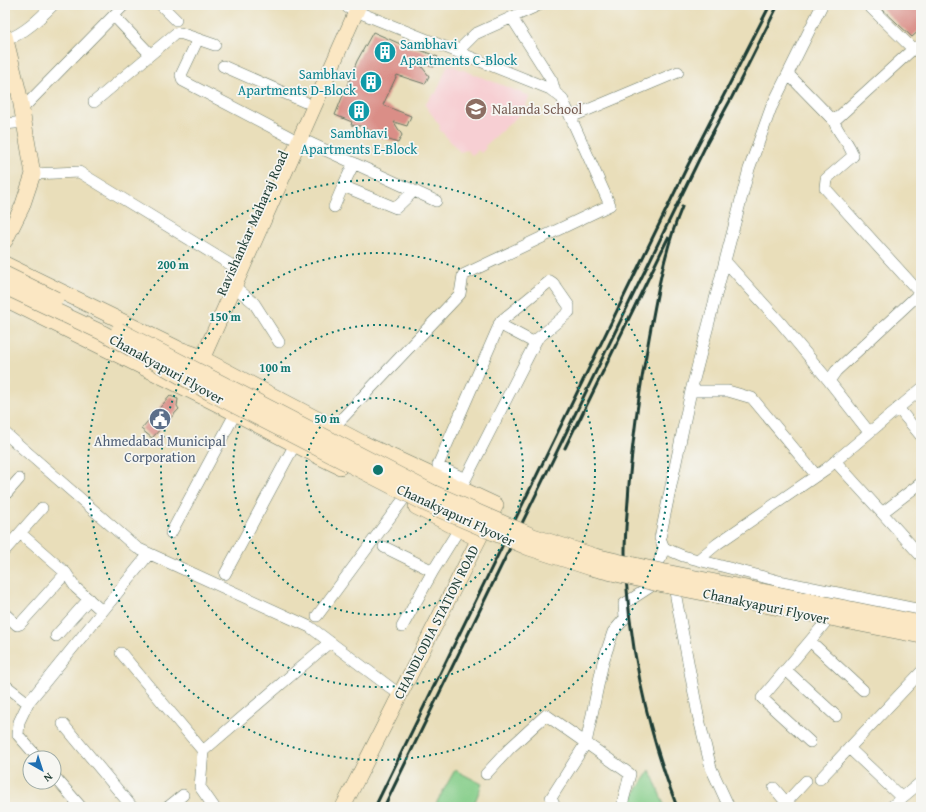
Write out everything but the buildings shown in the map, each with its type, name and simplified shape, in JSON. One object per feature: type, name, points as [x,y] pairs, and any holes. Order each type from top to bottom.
[{"type":"main road","name":"Ravishankar Maharaj Road","points":[[198,356],[235,286],[294,138],[306,102],[353,7]]},
{"type":"main road","name":"Ravishankar Maharaj Road","points":[[198,356],[233,266],[294,138],[353,7]]},
{"type":"main road","points":[[5,38],[11,86],[23,115],[33,174],[22,207],[5,241]]},
{"type":"main road","points":[[5,264],[177,348],[198,356],[333,428],[463,484],[496,505],[478,539]]},
{"type":"main road","name":"Chanakyapuri Flyover","points":[[5,274],[105,323],[434,493],[534,536],[595,556],[661,571],[921,623]]},
{"type":"main road","name":"Chanakyapuri Flyover","points":[[5,286],[104,333],[210,393],[428,505],[529,548],[592,568],[658,584],[921,636]]},
{"type":"main road","name":"CHANDLODIA STATION ROAD","points":[[5,298],[168,381],[198,394],[294,446],[478,539],[343,807]]},
{"type":"main road","points":[[168,381],[183,373],[198,356]]},
{"type":"main road","points":[[198,356],[194,378],[198,394]]},
{"type":"street","points":[[5,38],[16,36],[36,23],[52,5]]},
{"type":"street","points":[[5,124],[23,115],[124,5]]},
{"type":"street","points":[[161,5],[176,20]]},
{"type":"street","points":[[455,50],[459,50],[475,34],[539,5]]},
{"type":"street","points":[[555,807],[551,798],[586,743],[603,662],[613,632],[625,618],[624,604],[650,587],[664,548],[660,538],[691,391],[749,169],[771,108],[822,5]]},
{"type":"street","points":[[834,121],[917,47],[868,5]]},
{"type":"street","points":[[333,428],[460,294],[463,275],[610,205],[562,98],[555,92],[353,7]]},
{"type":"street","points":[[114,16],[150,54]]},
{"type":"street","points":[[512,18],[552,81],[555,92]]},
{"type":"street","points":[[94,102],[175,34],[180,33],[215,45]]},
{"type":"street","points":[[198,39],[181,75],[183,81],[294,138],[354,163],[436,201]]},
{"type":"street","points":[[223,66],[306,102]]},
{"type":"street","points":[[571,117],[678,72]]},
{"type":"street","points":[[788,74],[834,121],[836,128],[852,147],[853,156],[826,179],[825,188],[920,293],[850,357],[829,381]]},
{"type":"street","points":[[334,207],[354,163]]},
{"type":"street","points":[[33,174],[79,172],[233,266]]},
{"type":"street","points":[[343,186],[392,208],[396,208],[400,205],[414,191]]},
{"type":"street","points":[[725,262],[780,322],[869,432]]},
{"type":"street","points":[[550,281],[571,309],[537,339],[535,343],[463,484],[438,465],[499,324],[550,281]]},
{"type":"street","points":[[235,286],[254,303],[279,342]]},
{"type":"street","points":[[499,324],[535,343]]},
{"type":"street","points":[[698,560],[717,544],[835,461],[921,389]]},
{"type":"street","points":[[691,391],[728,391],[752,398],[816,475]]},
{"type":"street","points":[[898,408],[921,436]]},
{"type":"street","points":[[171,533],[235,414]]},
{"type":"street","points":[[5,433],[137,548],[310,627],[399,694]]},
{"type":"street","points":[[225,574],[294,446]]},
{"type":"street","points":[[835,461],[921,556]]},
{"type":"street","points":[[5,495],[19,479]]},
{"type":"street","points":[[882,513],[921,483]]},
{"type":"street","points":[[317,616],[403,500]]},
{"type":"street","points":[[5,550],[42,508]]},
{"type":"street","points":[[402,627],[433,571],[459,529]]},
{"type":"street","points":[[20,533],[66,573],[70,582],[102,611]]},
{"type":"street","points":[[384,547],[433,571]]},
{"type":"street","points":[[664,548],[698,560],[780,581],[921,610]]},
{"type":"street","points":[[31,750],[18,735],[19,722],[28,703],[149,554]]},
{"type":"street","points":[[5,614],[13,623],[17,625],[20,624],[66,573]]},
{"type":"street","points":[[650,587],[921,643]]},
{"type":"street","points":[[675,592],[698,715],[711,768],[729,807]]},
{"type":"street","points":[[56,636],[89,599]]},
{"type":"street","points":[[810,742],[762,698],[825,623]]},
{"type":"street","points":[[810,641],[863,690]]},
{"type":"street","points":[[214,807],[200,787],[203,752],[330,642]]},
{"type":"street","points":[[121,654],[203,752]]},
{"type":"street","points":[[786,670],[836,716]]},
{"type":"street","points":[[820,779],[921,672]]},
{"type":"street","points":[[5,685],[28,703]]},
{"type":"street","points":[[486,774],[510,748],[546,715],[630,774],[623,802]]},
{"type":"street","points":[[63,724],[132,807]]},
{"type":"street","points":[[849,748],[902,798]]},
{"type":"street","points":[[774,788],[786,806],[806,781]]},
{"type":"street","points":[[892,807],[921,782]]},
{"type":"street","points":[[62,785],[81,807]]},
{"type":"street","points":[[168,807],[183,795]]},
{"type":"shaded area","name":"Nalanda School","points":[[448,64],[530,96],[526,105],[528,107],[485,146],[486,148],[481,153],[478,150],[476,152],[477,153],[472,155],[467,150],[460,152],[439,129],[440,126],[425,105],[432,95],[436,93]]},
{"type":"green space","points":[[455,770],[482,784],[473,807],[434,807]]},
{"type":"green space","points":[[650,770],[665,807],[625,807]]},
{"type":"railway","points":[[375,807],[688,165],[770,5]]},
{"type":"railway","points":[[384,807],[707,143],[778,5]]},
{"type":"railway","points":[[677,807],[656,746],[640,682],[630,617],[625,552],[631,466],[642,379],[665,257],[682,207]]},
{"type":"railway","points":[[576,427],[668,238]]},
{"type":"railway","points":[[565,448],[578,421]]},
{"type":"place","name":"Sambhavi Apartments C-Block","points":[[385,52]]},
{"type":"place","name":"Sambhavi Apartments D-Block","points":[[371,82]]},
{"type":"place","name":"Nalanda School","points":[[476,109]]},
{"type":"place","name":"Sambhavi Apartments E-Block","points":[[359,111]]},
{"type":"place","name":"Ahmedabad Municipal Corporation","points":[[160,419]]}]
